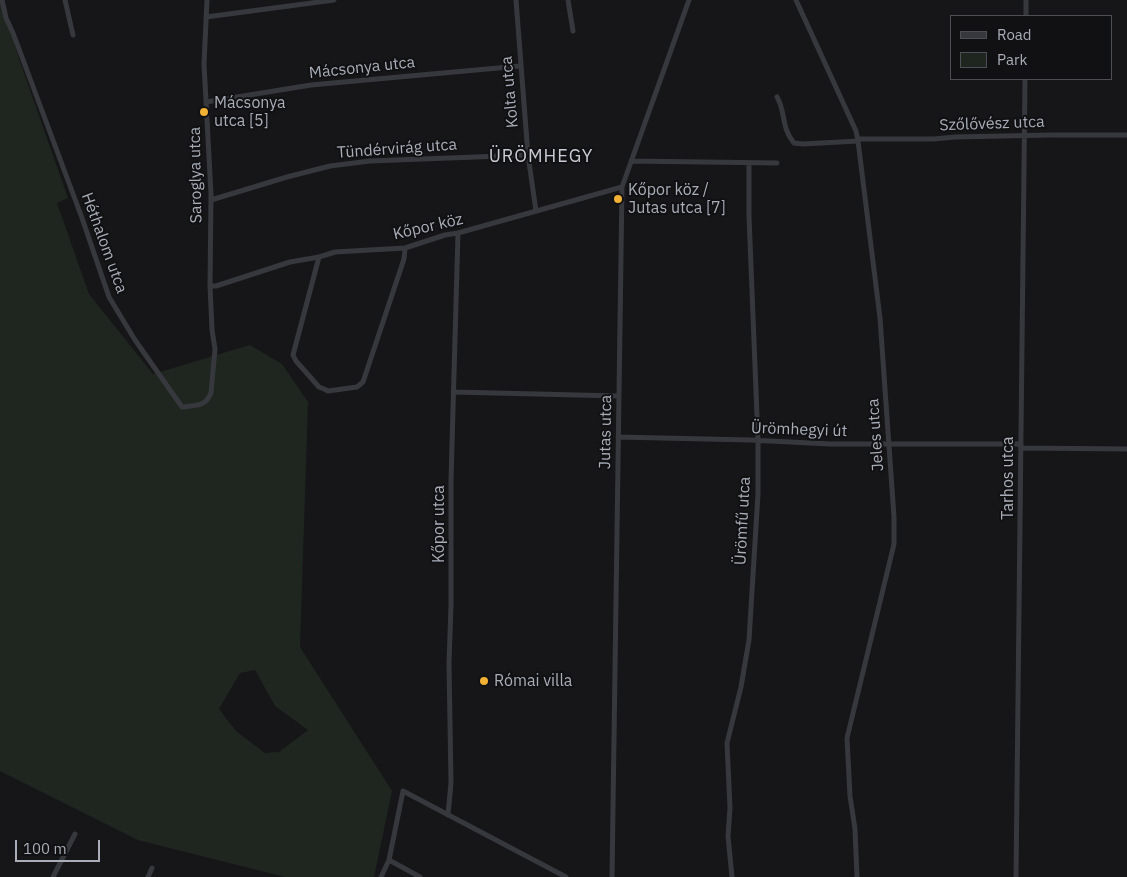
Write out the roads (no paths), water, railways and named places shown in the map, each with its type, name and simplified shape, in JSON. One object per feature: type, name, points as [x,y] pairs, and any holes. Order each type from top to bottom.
[{"type":"street","name":"Héthalom utca","points":[[2,0],[6,18],[82,218],[109,297],[135,340],[182,407],[203,404],[212,393],[215,349]]},
{"type":"street","points":[[65,0],[73,35]]},
{"type":"street","name":"Saroglya utca","points":[[207,0],[204,64],[211,200],[210,286],[215,349]]},
{"type":"street","points":[[206,17],[334,0]]},
{"type":"street","name":"Kolta utca","points":[[516,0],[528,155],[536,211]]},
{"type":"street","points":[[568,0],[573,30]]},
{"type":"street","name":"Jutas utca","points":[[612,877],[622,187],[688,0]]},
{"type":"street","name":"Jeles utca","points":[[796,0],[853,124],[858,140],[880,318],[889,445],[894,544],[847,738],[857,877]]},
{"type":"street","points":[[1026,0],[1026,15]]},
{"type":"street","name":"Mácsonya utca","points":[[206,102],[311,85],[520,66]]},
{"type":"street","name":"Tarhos utca","points":[[1016,877],[1025,80]]},
{"type":"street","name":"Szőlővész utca","points":[[777,97],[782,108],[786,132],[794,142],[803,144],[858,140],[1025,135],[1127,135]]},
{"type":"street","name":"Tündérvirág utca","points":[[211,200],[330,166],[370,161],[528,155]]},
{"type":"street","points":[[631,161],[777,163]]},
{"type":"street","name":"Ürömfű utca","points":[[732,877],[728,836],[730,808],[727,743],[741,687],[749,640],[757,532],[758,441],[748,163]]},
{"type":"street","name":"Kőpor köz","points":[[210,286],[216,286],[290,262],[335,252],[405,248],[445,235],[622,187]]},
{"type":"street","name":"Kőpor utca","points":[[448,815],[451,783],[449,663],[452,605],[450,527],[458,233]]},
{"type":"street","points":[[319,257],[294,355],[296,361],[319,387],[328,391],[357,387],[363,382],[404,259],[405,248]]},
{"type":"street","points":[[453,392],[619,396]]},
{"type":"street","name":"Ürömhegyi út","points":[[618,437],[889,445],[1018,444],[1023,448],[1127,449]]},
{"type":"street","points":[[381,877],[388,860],[403,791],[566,877]]},
{"type":"street","points":[[53,877],[75,834]]},
{"type":"street","points":[[388,860],[420,877]]},
{"type":"street","points":[[148,877],[152,868]]},
{"type":"place","name":"Mácsonya utca [5]","points":[[204,112]]},
{"type":"place","name":"Kőpor köz / Jutas utca [7]","points":[[618,199]]},
{"type":"place","name":"Római villa","points":[[484,681]]},
{"type":"district","name":"ÜRÖMHEGY","points":[[541,157]]}]
